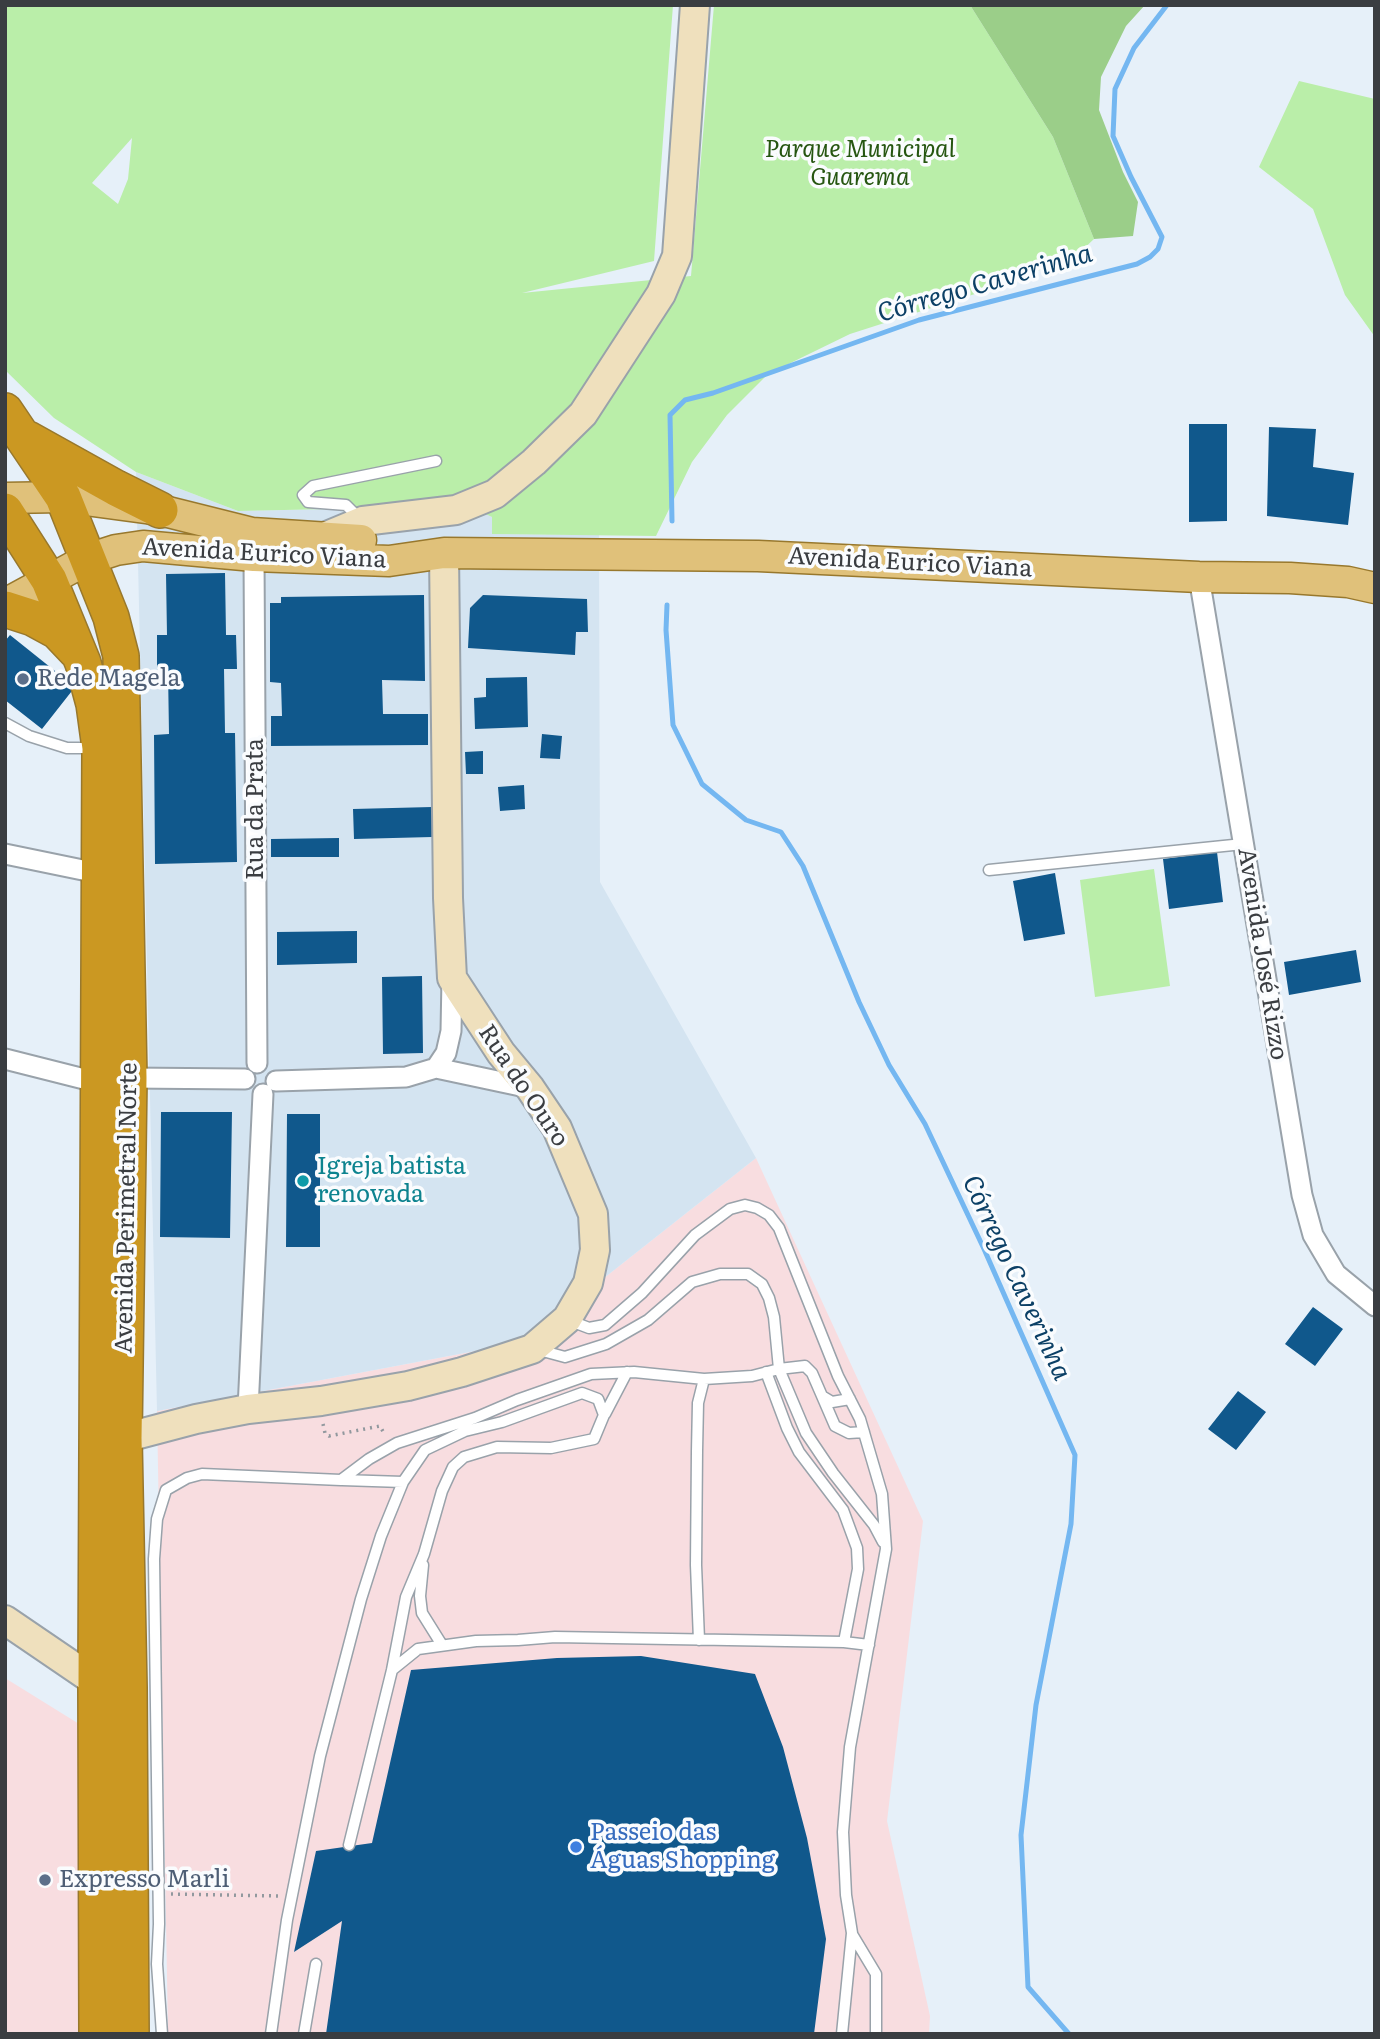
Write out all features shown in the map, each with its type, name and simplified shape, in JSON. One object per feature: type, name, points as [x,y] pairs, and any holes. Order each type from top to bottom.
[{"type":"highway","name":"Avenida Perimetral Norte","points":[[14,423],[63,497],[111,617],[121,656],[112,875],[113,1685],[131,2034]]},
{"type":"highway","points":[[14,423],[116,488],[160,510]]},
{"type":"highway","name":"Avenida Perimetral Norte","points":[[5,511],[49,580],[80,656],[94,704],[112,875]]},
{"type":"highway","points":[[5,607],[57,631],[80,656]]},
{"type":"highway","name":"Avenida Perimetral Norte","points":[[97,2034],[124,1438],[114,1080]]},
{"type":"main road","name":"Avenida Eurico Viana","points":[[5,498],[63,497],[160,510],[252,533],[391,541],[444,553]]},
{"type":"main road","name":"Avenida Eurico Viana","points":[[5,607],[88,559],[116,550],[143,547],[254,556],[389,561],[444,553],[758,556],[1199,577],[1290,578],[1348,582],[1375,588]]},
{"type":"street","points":[[322,538],[363,521],[456,510],[495,494],[534,462],[583,414],[661,294],[677,256],[695,5]]},
{"type":"street","name":"Rua do Ouro","points":[[124,1438],[196,1419],[248,1409],[321,1401],[408,1386],[532,1349],[567,1319],[588,1283],[596,1250],[593,1214],[557,1128],[530,1087],[501,1054],[452,978],[448,898],[444,553]]},
{"type":"street","name":"Rua da Prata","points":[[254,556],[257,1063]]},
{"type":"street","name":"Avenida José Rizzo","points":[[1199,577],[1304,1205],[1313,1236],[1336,1274],[1375,1307]]},
{"type":"street","points":[[5,854],[112,875]]},
{"type":"street","points":[[436,1068],[446,1053],[450,1031],[452,978]]},
{"type":"street","points":[[5,1059],[114,1080],[245,1079]]},
{"type":"street","points":[[248,1409],[270,1088],[272,1067],[267,1063],[257,1063],[248,1069],[245,1079],[249,1089],[270,1088],[406,1077],[436,1068],[530,1087]]},
{"type":"street","points":[[5,1620],[113,1685]]},
{"type":"lane","points":[[363,521],[346,505],[308,502],[303,495],[313,486],[436,461]]},
{"type":"lane","points":[[5,723],[29,736],[67,748],[100,748]]},
{"type":"lane","points":[[989,870],[1244,844]]},
{"type":"lane","points":[[567,1319],[589,1328],[605,1325],[642,1293],[695,1235],[730,1209],[745,1205],[757,1208],[769,1215],[779,1228],[838,1376],[864,1432],[882,1494],[886,1549],[850,1746],[843,1832],[846,1895],[852,1933],[842,2034]]},
{"type":"lane","points":[[532,1349],[565,1357],[606,1344],[648,1320],[692,1282],[720,1274],[748,1274],[762,1284],[769,1298],[774,1317],[779,1369],[806,1433],[874,1525],[886,1549]]},
{"type":"lane","points":[[341,1480],[369,1459],[417,1435],[475,1418],[592,1374],[627,1371],[704,1379],[752,1376],[805,1366],[813,1373],[835,1426],[849,1433],[864,1432]]},
{"type":"lane","points":[[349,1845],[393,1670],[406,1597],[424,1554],[442,1491],[453,1467],[464,1457],[497,1447],[551,1448],[594,1439],[627,1371]]},
{"type":"lane","points":[[766,1372],[795,1444],[843,1510],[857,1548],[858,1569],[844,1642]]},
{"type":"lane","points":[[699,1640],[695,1565],[696,1451],[698,1403],[704,1379]]},
{"type":"lane","points":[[271,2034],[303,1832],[345,1655],[381,1536],[403,1482],[425,1450],[465,1432],[502,1422],[582,1393],[598,1399],[604,1415]]},
{"type":"lane","points":[[822,1396],[832,1402],[850,1399]]},
{"type":"lane","points":[[417,1435],[425,1450]]},
{"type":"lane","points":[[162,2034],[157,1964],[154,1559],[157,1519],[166,1490],[187,1478],[202,1474],[403,1482]]},
{"type":"lane","points":[[424,1554],[420,1596],[422,1614],[442,1645]]},
{"type":"lane","points":[[393,1670],[418,1649],[555,1637],[844,1642],[869,1645]]},
{"type":"lane","points":[[852,1933],[876,1974],[876,2034]]},
{"type":"lane","points":[[304,2034],[316,1964]]},
{"type":"path","points":[[323,1426],[329,1436],[380,1426],[391,1446]]},
{"type":"path","points":[[158,1893],[292,1896]]},
{"type":"shaded area","points":[[136,472],[238,511],[468,506],[492,517],[493,534],[599,535],[600,882],[756,1158],[523,1342],[157,1411]]},
{"type":"shaded area","points":[[756,1158],[923,1521],[887,1821],[930,2016],[929,2034],[168,2034],[157,1411],[523,1342]]},
{"type":"shaded area","name":"Expresso Marli","points":[[5,1678],[84,1727],[86,2034],[5,2034]]},
{"type":"green space","name":"Parque Municipal Guarema","points":[[5,5],[673,5],[654,261],[522,293],[691,276],[714,5],[970,5],[1053,137],[1094,239],[1078,254],[1006,284],[850,334],[768,374],[727,415],[692,462],[656,536],[492,534],[492,517],[468,506],[238,511],[136,472],[54,418],[5,370]],"holes":[[[132,138],[128,179],[118,204],[92,183]]]},
{"type":"green space","points":[[970,5],[1145,5],[1126,26],[1101,77],[1099,110],[1123,172],[1138,202],[1133,236],[1094,239],[1053,137]]},
{"type":"green space","points":[[1299,81],[1375,99],[1375,337],[1345,295],[1313,209],[1259,167]]},
{"type":"green space","points":[[1154,869],[1170,986],[1095,997],[1080,880]]},
{"type":"building","points":[[1189,424],[1227,424],[1227,521],[1189,522]]},
{"type":"building","points":[[1269,427],[1316,429],[1313,467],[1354,473],[1348,525],[1267,516]]},
{"type":"building","points":[[225,573],[226,635],[236,635],[237,669],[224,669],[225,733],[235,733],[237,862],[155,864],[154,735],[169,734],[168,670],[157,670],[157,635],[167,635],[166,574]]},
{"type":"building","points":[[424,595],[425,681],[382,680],[383,714],[428,714],[428,745],[271,746],[271,716],[282,716],[281,683],[270,682],[270,603],[281,603],[281,597]]},
{"type":"building","points":[[483,595],[587,599],[588,632],[576,632],[575,655],[468,648],[470,608]]},
{"type":"building","points":[[10,635],[75,687],[42,729],[5,700],[5,641]]},
{"type":"building","points":[[527,677],[528,727],[475,729],[474,698],[486,697],[486,678]]},
{"type":"building","points":[[542,734],[562,736],[560,759],[540,758]]},
{"type":"building","points":[[483,751],[483,774],[466,774],[465,752]]},
{"type":"building","points":[[524,785],[525,809],[500,811],[498,787]]},
{"type":"building","points":[[432,807],[432,837],[354,839],[353,809]]},
{"type":"building","points":[[339,838],[339,857],[271,857],[271,839]]},
{"type":"building","points":[[1217,852],[1223,902],[1169,909],[1163,859]]},
{"type":"building","points":[[1055,873],[1065,934],[1024,941],[1013,881]]},
{"type":"building","points":[[357,931],[357,963],[277,965],[277,932]]},
{"type":"building","points":[[1356,950],[1361,982],[1289,995],[1284,962]]},
{"type":"building","points":[[422,976],[423,1053],[383,1054],[382,977]]},
{"type":"building","points":[[161,1112],[232,1112],[230,1238],[160,1237]]},
{"type":"building","name":"Igreja batista renovada","points":[[287,1114],[320,1114],[320,1247],[286,1247]]},
{"type":"building","points":[[1313,1307],[1343,1329],[1315,1366],[1285,1344]]},
{"type":"building","points":[[1238,1391],[1266,1412],[1236,1450],[1208,1429]]},
{"type":"building","name":"Passeio das Águas Shopping","points":[[641,1656],[755,1674],[783,1747],[807,1838],[826,1939],[814,2034],[326,2034],[342,1921],[294,1952],[316,1851],[372,1843],[411,1670],[557,1658]]},
{"type":"waterway","name":"Córrego Caverinha","points":[[672,521],[670,415],[685,400],[713,393],[919,320],[1137,264],[1158,249],[1162,237],[1113,136],[1115,89],[1134,48],[1167,5]]},
{"type":"waterway","name":"Córrego Caverinha","points":[[667,605],[666,630],[673,725],[702,784],[746,820],[781,832],[803,866],[859,1002],[889,1065],[925,1124],[984,1249],[1075,1455],[1071,1524],[1036,1705],[1021,1835],[1028,1987],[1069,2034]]},
{"type":"place","name":"Rede Magela","points":[[23,679]]},
{"type":"place","name":"Igreja batista renovada","points":[[303,1181]]},
{"type":"place","name":"Passeio das Águas Shopping","points":[[576,1847]]},
{"type":"place","name":"Expresso Marli","points":[[45,1880]]}]
